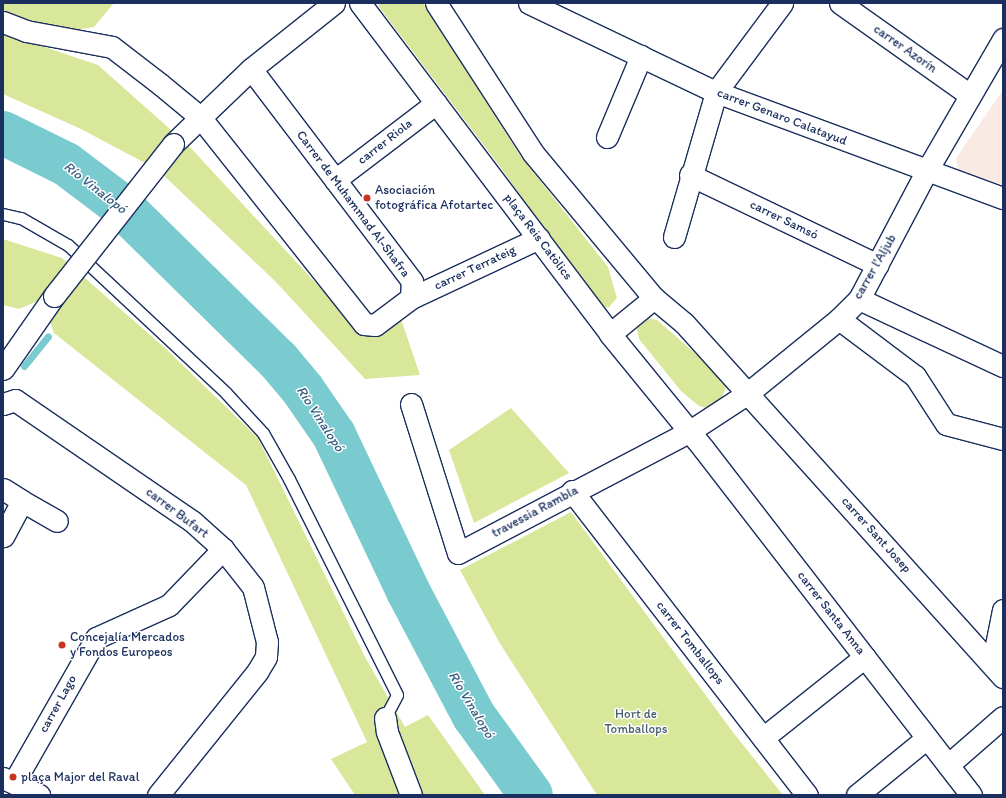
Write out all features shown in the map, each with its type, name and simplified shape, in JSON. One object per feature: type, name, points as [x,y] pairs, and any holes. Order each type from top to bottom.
[{"type":"street","points":[[3,369],[54,296],[173,144],[251,69],[334,3]]},
{"type":"street","name":"plaça Reis Catòlics","points":[[360,3],[539,238],[610,334],[690,431]]},
{"type":"street","points":[[436,3],[533,153],[654,298],[684,323],[748,393]]},
{"type":"street","name":"carrer Genaro Calatayud","points":[[529,3],[716,92],[926,172],[1003,198]]},
{"type":"street","points":[[674,237],[690,175],[716,92],[782,3]]},
{"type":"street","name":"carrer Azorín","points":[[840,3],[970,95]]},
{"type":"street","points":[[3,22],[26,31],[112,47],[200,117],[364,324],[375,325],[411,298]]},
{"type":"street","name":"carrer l'Aljub","points":[[748,393],[839,319],[859,299],[926,172],[1003,39]]},
{"type":"street","points":[[607,137],[641,56]]},
{"type":"street","name":"Carrer de Muhammad Al-Shafra","points":[[251,69],[412,281],[411,298]]},
{"type":"street","name":"carrer Riola","points":[[335,180],[436,103]]},
{"type":"street","name":"carrer Samsó","points":[[690,175],[878,265]]},
{"type":"street","name":"carrer Terrateig","points":[[411,298],[539,238]]},
{"type":"street","points":[[610,334],[654,298]]},
{"type":"street","points":[[859,299],[1003,366]]},
{"type":"street","points":[[839,319],[915,376],[946,424],[1003,439]]},
{"type":"street","name":"travessia Rambla","points":[[411,404],[458,553],[572,491],[690,431],[748,393]]},
{"type":"street","name":"carrer Sant Josep","points":[[748,393],[999,671]]},
{"type":"street","name":"carrer Bufart","points":[[3,404],[15,400],[192,521],[223,549],[253,587],[267,642],[266,657],[257,672],[158,795]]},
{"type":"street","name":"carrer Santa Anna","points":[[690,431],[971,795]]},
{"type":"street","points":[[3,489],[57,521]]},
{"type":"street","name":"carrer Tomballops","points":[[572,491],[807,795]]},
{"type":"street","points":[[3,536],[22,501]]},
{"type":"street","name":"carrer Lago","points":[[9,780],[96,638],[169,605],[223,549]]},
{"type":"street","points":[[999,671],[1003,610]]},
{"type":"street","points":[[763,738],[865,657]]},
{"type":"street","points":[[948,765],[1003,716]]},
{"type":"street","points":[[385,718],[387,732],[411,795]]},
{"type":"street","points":[[857,795],[927,738]]},
{"type":"street","points":[[9,780],[39,795]]},
{"type":"lane","points":[[3,214],[21,218],[68,245],[226,393],[263,433],[289,480],[397,695],[385,718]]},
{"type":"shaded area","points":[[1003,90],[1003,185],[958,171],[956,158]]},
{"type":"green space","points":[[3,3],[114,3],[94,27],[76,30],[20,18],[3,11]]},
{"type":"green space","points":[[379,3],[423,3],[519,154],[608,267],[617,298],[608,308],[599,305],[582,283],[501,168],[379,7]]},
{"type":"green space","points":[[3,33],[98,65],[189,146],[361,332],[401,319],[420,375],[365,379],[276,282],[158,170],[81,129],[3,94]]},
{"type":"green space","points":[[3,239],[62,258],[165,348],[258,438],[366,659],[405,727],[428,715],[485,795],[355,795],[331,759],[367,742],[246,485],[54,333],[42,299],[19,309],[3,305]]},
{"type":"green space","points":[[647,318],[657,320],[719,374],[726,387],[721,400],[710,409],[699,406],[681,391],[639,339],[636,325]]},
{"type":"green space","points":[[511,408],[569,473],[474,523],[449,450]]},
{"type":"green space","name":"Hort de Tomballops","points":[[571,512],[732,731],[783,795],[597,795],[499,642],[460,570]]},
{"type":"waterway","name":"Río Vinalopó","points":[[3,133],[66,164],[119,204],[278,360],[303,390],[334,435],[408,591],[474,716],[531,795]]},
{"type":"waterway","points":[[24,366],[48,336]]},
{"type":"place","name":"Asociación fotográfica Afotartec","points":[[367,198]]},
{"type":"place","name":"Concejalía Mercados y Fondos Europeos","points":[[62,645]]},
{"type":"place","name":"plaça Major del Raval","points":[[13,777]]}]
